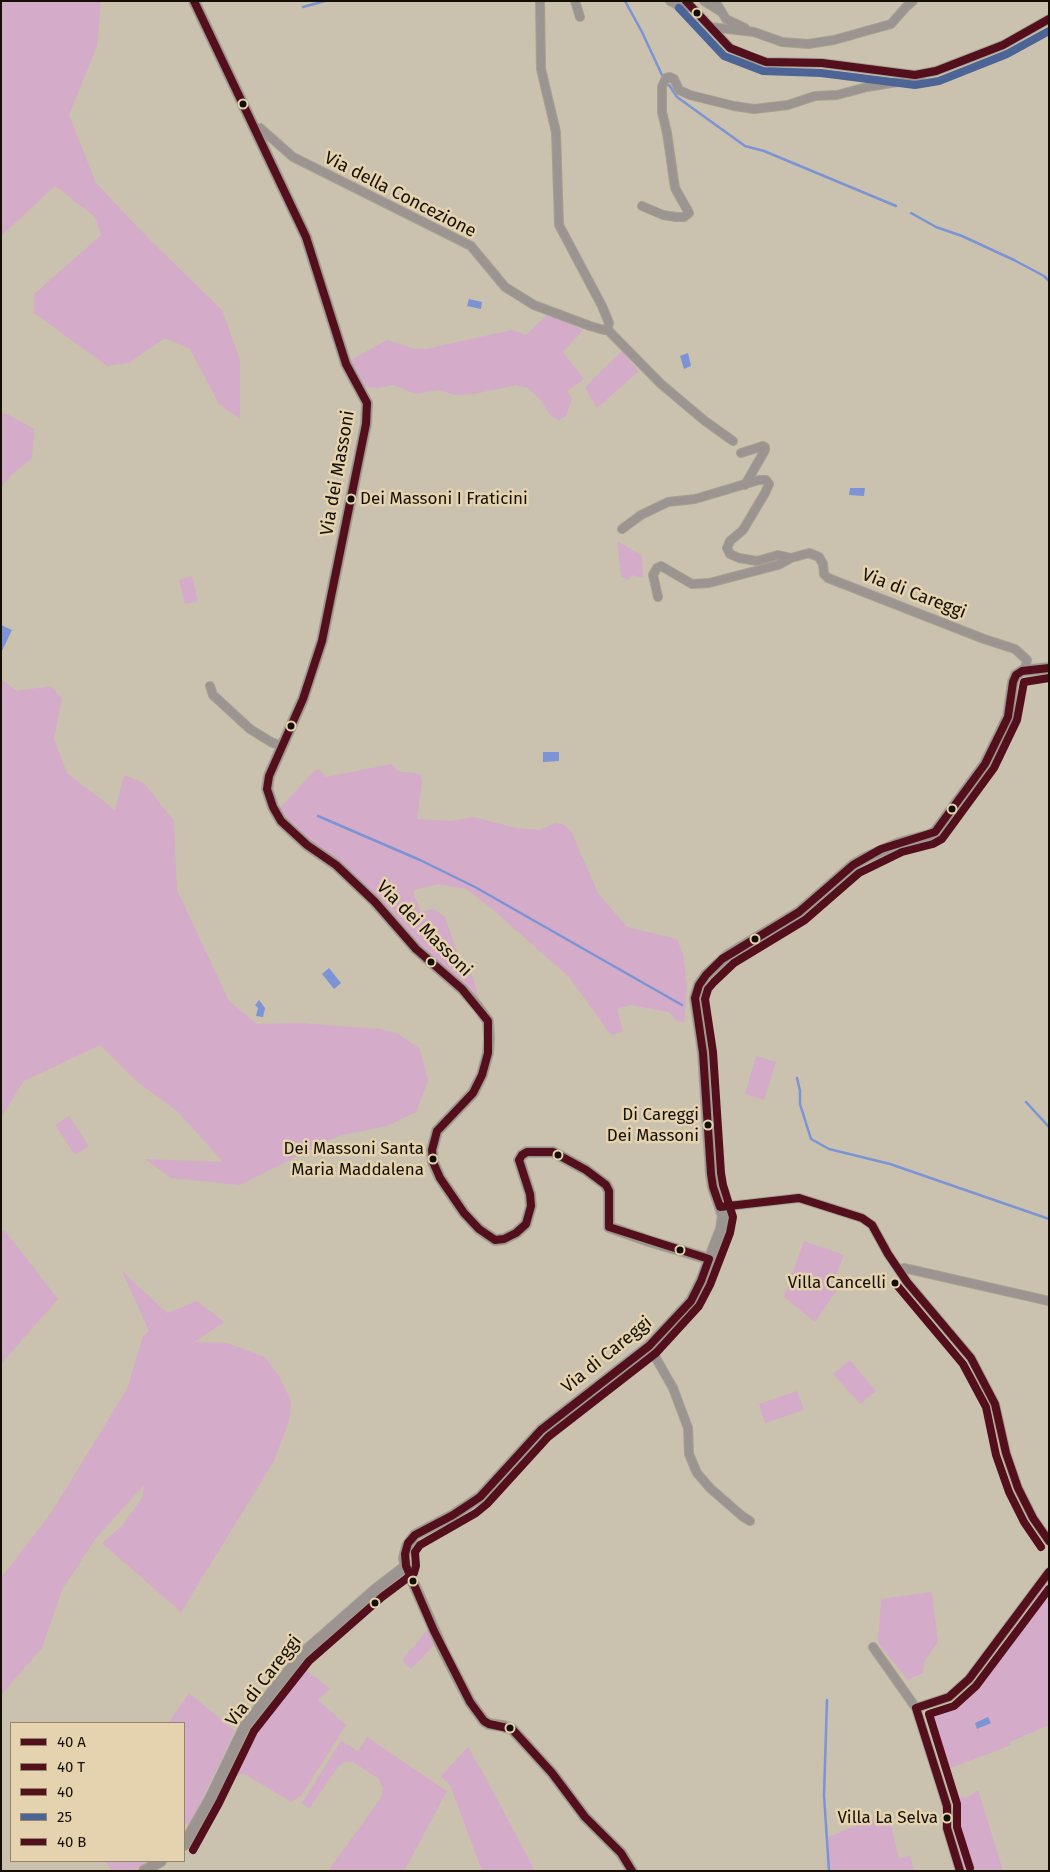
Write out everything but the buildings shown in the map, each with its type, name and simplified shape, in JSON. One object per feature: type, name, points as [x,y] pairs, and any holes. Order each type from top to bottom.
[{"type":"street","name":"Via dei Massoni","points":[[194,1],[306,237],[346,364],[367,403],[366,424],[322,641],[303,699],[269,776],[267,789],[273,807],[281,821],[307,845],[336,865],[375,902],[416,949],[472,1000],[488,1021],[488,1053],[482,1075],[473,1093],[438,1131],[432,1150],[433,1162],[440,1178],[464,1213],[479,1230],[495,1240],[504,1239],[516,1233],[526,1224],[532,1206],[520,1157],[527,1152],[553,1152],[586,1170],[606,1185],[609,1191],[609,1227],[709,1259]]},
{"type":"street","points":[[540,1],[541,69],[556,132],[559,225],[602,306],[609,323],[607,329],[660,384],[733,441]]},
{"type":"street","points":[[575,1],[580,17]]},
{"type":"street","points":[[670,1],[682,7],[688,4],[730,48],[766,62],[822,63],[915,75],[936,72],[1003,45],[1049,19]]},
{"type":"street","points":[[704,1],[720,11]]},
{"type":"street","points":[[715,1],[726,19],[754,32],[782,42],[808,44],[834,40],[891,24],[913,1]]},
{"type":"street","points":[[710,26],[754,32]]},
{"type":"street","points":[[642,206],[663,215],[684,217],[689,213],[675,188],[662,112],[662,87],[666,78],[674,79],[679,90],[690,95],[754,109],[788,105],[815,96],[837,95],[867,87],[916,79],[924,74]]},
{"type":"street","name":"Via della Concezione","points":[[255,129],[260,128],[293,157],[471,246],[505,287],[534,305],[590,326],[604,330],[607,329]]},
{"type":"street","points":[[741,453],[765,447],[745,485]]},
{"type":"street","name":"Via di Careggi","points":[[622,529],[641,515],[668,502],[695,499],[759,480],[766,480],[769,484],[743,530],[730,541],[727,548],[730,554],[739,558],[757,561],[778,555],[791,558]]},
{"type":"street","name":"Via di Careggi","points":[[185,1843],[210,1799],[245,1726],[309,1647],[376,1589],[406,1566],[405,1554],[411,1538],[480,1497],[541,1430],[649,1346],[691,1302],[702,1281],[721,1229],[723,1216],[713,1187],[711,1174],[703,1053],[695,998],[698,985],[722,960],[784,922],[865,858],[890,846],[935,832],[985,764],[1008,717],[1013,682],[1016,676],[1025,670],[1027,660],[1015,649],[984,640],[828,578],[824,574],[824,564],[819,556],[809,553],[791,558],[778,565],[709,583],[692,584],[661,566],[657,568],[653,575],[658,597]]},
{"type":"street","points":[[1025,670],[1049,668]]},
{"type":"street","points":[[210,686],[213,695],[250,729],[281,746]]},
{"type":"street","points":[[720,1207],[799,1198],[862,1218],[872,1225],[888,1254],[908,1282],[971,1358],[995,1404],[1006,1453],[1018,1488],[1032,1518],[1049,1540]]},
{"type":"street","points":[[900,1271],[904,1268],[1049,1302]]},
{"type":"street","points":[[649,1346],[672,1388],[688,1428],[689,1454],[697,1473],[710,1488],[750,1521]]},
{"type":"street","points":[[406,1566],[442,1648],[470,1702],[484,1721],[489,1724],[512,1729],[552,1773],[584,1817],[621,1853],[632,1871]]},
{"type":"street","points":[[916,1708],[949,1696],[969,1679],[1049,1572]]},
{"type":"street","points":[[873,1647],[916,1708],[947,1806],[947,1828],[960,1871]]},
{"type":"street","points":[[144,1871],[159,1862]]},
{"type":"shaded area","points":[[1,1],[101,1],[97,46],[69,115],[96,183],[148,238],[222,310],[240,360],[240,419],[219,404],[190,349],[165,338],[129,363],[107,366],[34,313],[34,294],[101,235],[95,217],[55,186],[1,236]]},
{"type":"shaded area","points":[[548,314],[583,330],[563,352],[584,379],[567,391],[572,399],[566,416],[559,420],[551,416],[539,398],[528,388],[516,385],[474,394],[456,395],[438,390],[416,394],[393,385],[379,388],[365,387],[348,362],[387,340],[414,349],[426,349],[512,330],[526,335]]},
{"type":"shaded area","points":[[622,351],[639,371],[597,408],[585,387]]},
{"type":"shaded area","points":[[1,413],[7,414],[34,429],[32,458],[11,475],[1,487]]},
{"type":"shaded area","points":[[617,541],[642,556],[643,578],[632,575],[629,580],[621,577]]},
{"type":"shaded area","points":[[192,576],[198,601],[185,604],[179,580]]},
{"type":"shaded area","points":[[1,679],[17,691],[51,686],[62,698],[54,739],[67,773],[115,810],[124,775],[144,783],[174,821],[177,890],[229,1001],[257,1024],[301,1023],[381,1029],[398,1034],[420,1049],[428,1081],[416,1112],[387,1126],[338,1136],[240,1185],[171,1178],[145,1159],[223,1162],[178,1112],[135,1080],[100,1045],[24,1081],[1,1117]]},
{"type":"shaded area","points":[[392,764],[397,771],[420,774],[422,781],[417,819],[451,821],[474,817],[516,828],[540,830],[555,823],[563,824],[571,831],[598,893],[627,927],[677,939],[683,954],[687,986],[684,1022],[677,1021],[669,1012],[630,1005],[617,1009],[623,1031],[611,1035],[569,977],[491,908],[466,889],[438,884],[414,890],[414,895],[421,912],[434,909],[445,917],[456,949],[473,978],[480,1002],[478,1001],[421,947],[369,890],[290,823],[280,808],[315,770],[320,770],[326,777]]},
{"type":"shaded area","points":[[756,1056],[776,1062],[764,1100],[745,1094]]},
{"type":"shaded area","points":[[69,1116],[89,1146],[75,1155],[55,1125]]},
{"type":"shaded area","points":[[1,1230],[5,1231],[58,1299],[1,1364]]},
{"type":"shaded area","points":[[804,1241],[844,1255],[831,1287],[837,1290],[815,1322],[784,1297]]},
{"type":"shaded area","points":[[122,1271],[167,1313],[197,1301],[224,1322],[194,1342],[227,1343],[265,1357],[279,1376],[291,1401],[289,1421],[274,1461],[181,1612],[102,1543],[122,1526],[142,1498],[144,1485],[96,1538],[62,1590],[42,1648],[1,1695],[1,1578],[51,1513],[127,1389],[143,1336],[149,1331]]},
{"type":"shaded area","points":[[850,1360],[876,1391],[860,1404],[833,1374]]},
{"type":"shaded area","points":[[797,1391],[804,1410],[765,1423],[759,1404]]},
{"type":"shaded area","points":[[1049,1580],[1049,1725],[1010,1742],[1011,1745],[943,1771],[927,1712],[964,1698]]},
{"type":"shaded area","points":[[932,1592],[938,1642],[924,1662],[923,1673],[908,1680],[878,1643],[881,1599]]},
{"type":"shaded area","points":[[430,1627],[436,1643],[411,1669],[402,1660]]},
{"type":"shaded area","points":[[302,1667],[330,1689],[318,1700],[346,1725],[301,1796],[291,1802],[245,1774],[234,1775],[231,1771]]},
{"type":"shaded area","points":[[189,1693],[235,1731],[189,1827],[185,1823],[185,1722],[169,1722]]},
{"type":"shaded area","points":[[367,1737],[447,1791],[404,1871],[328,1871],[381,1798],[383,1789],[379,1779],[353,1762],[344,1762],[338,1767],[309,1809],[302,1803],[341,1741],[358,1751]]},
{"type":"shaded area","points":[[468,1747],[535,1871],[482,1871],[451,1787],[441,1776]]},
{"type":"shaded area","points":[[978,1790],[1003,1871],[963,1871],[952,1825],[954,1812],[960,1809],[958,1798],[964,1797],[965,1799]]},
{"type":"shaded area","points":[[888,1813],[899,1859],[910,1855],[914,1871],[829,1871],[828,1837]]},
{"type":"shaded area","points":[[106,1862],[146,1863],[132,1871],[112,1871]]},
{"type":"water","points":[[469,299],[482,302],[481,309],[467,306]]},
{"type":"water","points":[[688,353],[691,366],[684,369],[680,356]]},
{"type":"water","points":[[850,488],[865,488],[864,496],[849,495]]},
{"type":"water","points":[[1,625],[12,630],[1,653]]},
{"type":"water","points":[[543,752],[559,752],[559,761],[543,762]]},
{"type":"water","points":[[329,968],[341,983],[334,989],[322,974]]},
{"type":"water","points":[[259,1000],[265,1008],[263,1017],[256,1016],[258,1008],[255,1005]]},
{"type":"water","points":[[988,1717],[991,1723],[977,1729],[975,1723]]},
{"type":"waterway","points":[[303,7],[325,1]]},
{"type":"waterway","points":[[625,1],[662,75]]},
{"type":"waterway","points":[[669,85],[677,97],[745,146],[764,151],[896,206]]},
{"type":"waterway","points":[[911,213],[936,227],[962,236],[1014,260],[1044,276],[1049,281]]},
{"type":"waterway","points":[[318,816],[420,860],[475,887],[682,1005]]},
{"type":"waterway","points":[[797,1078],[800,1104],[811,1139],[829,1149],[890,1164],[1049,1219]]},
{"type":"waterway","points":[[1026,1102],[1049,1127]]},
{"type":"waterway","points":[[827,1700],[824,1795],[829,1871]]},
{"type":"transit line","points":[[194,1],[306,237],[346,364],[367,403],[366,424],[322,641],[303,699],[269,776],[267,789],[273,807],[281,821],[307,845],[336,865],[375,902],[416,949],[462,989],[488,1021],[488,1053],[482,1075],[473,1093],[437,1131],[432,1150],[433,1162],[440,1178],[464,1213],[479,1229],[495,1240],[504,1239],[516,1233],[526,1224],[531,1206],[530,1194],[519,1160],[527,1152],[553,1152],[586,1170],[606,1185],[609,1191],[609,1227],[709,1259],[691,1301],[649,1346],[541,1430],[480,1497],[453,1515],[415,1535],[408,1543],[405,1554],[406,1566],[434,1631],[470,1702],[484,1721],[489,1724],[512,1729],[552,1773],[585,1817],[621,1853],[632,1871]]},
{"type":"transit line","points":[[686,1],[730,48],[766,62],[822,63],[915,75],[936,71],[1003,45],[1049,19]]},
{"type":"transit line","name":"25","points":[[679,8],[724,56],[763,71],[821,73],[915,85],[939,81],[1007,54],[1049,31]]},
{"type":"transit line","points":[[1049,668],[1022,671],[1016,675],[1013,682],[1008,717],[985,764],[935,832],[881,849],[853,865],[799,912],[722,959],[699,985],[695,998],[703,1053],[711,1174],[720,1207],[799,1198],[862,1218],[872,1225],[888,1254],[907,1282],[971,1358],[995,1404],[1006,1453],[1018,1488],[1033,1518],[1049,1541]]},
{"type":"transit line","name":"40","points":[[193,1850],[219,1803],[254,1731],[309,1661],[382,1597],[414,1573],[416,1566],[415,1552],[420,1545],[476,1513],[487,1504],[548,1437],[656,1353],[699,1306],[710,1285],[730,1233],[733,1217],[721,1173],[713,1052],[705,999],[708,989],[734,963],[805,920],[859,873],[902,852],[933,844],[942,839],[994,768],[1017,720],[1024,682],[1049,678]]},
{"type":"transit line","name":"40","points":[[895,1283],[963,1364],[986,1407],[996,1455],[1009,1492],[1024,1522],[1041,1547]]},
{"type":"transit line","points":[[960,1871],[947,1828],[947,1806],[916,1708],[949,1697],[969,1679],[1049,1572]]},
{"type":"transit line","points":[[970,1868],[957,1827],[957,1804],[929,1714],[954,1706],[976,1686],[1049,1589]]},
{"type":"place","name":"Dei Massoni I Fraticini","points":[[351,499]]},
{"type":"place","name":"Di Careggi Dei Massoni","points":[[708,1125]]},
{"type":"place","name":"Dei Massoni Santa Maria Maddalena","points":[[433,1159]]},
{"type":"place","name":"Villa Cancelli","points":[[895,1283]]},
{"type":"place","name":"Villa La Selva","points":[[947,1818]]}]
